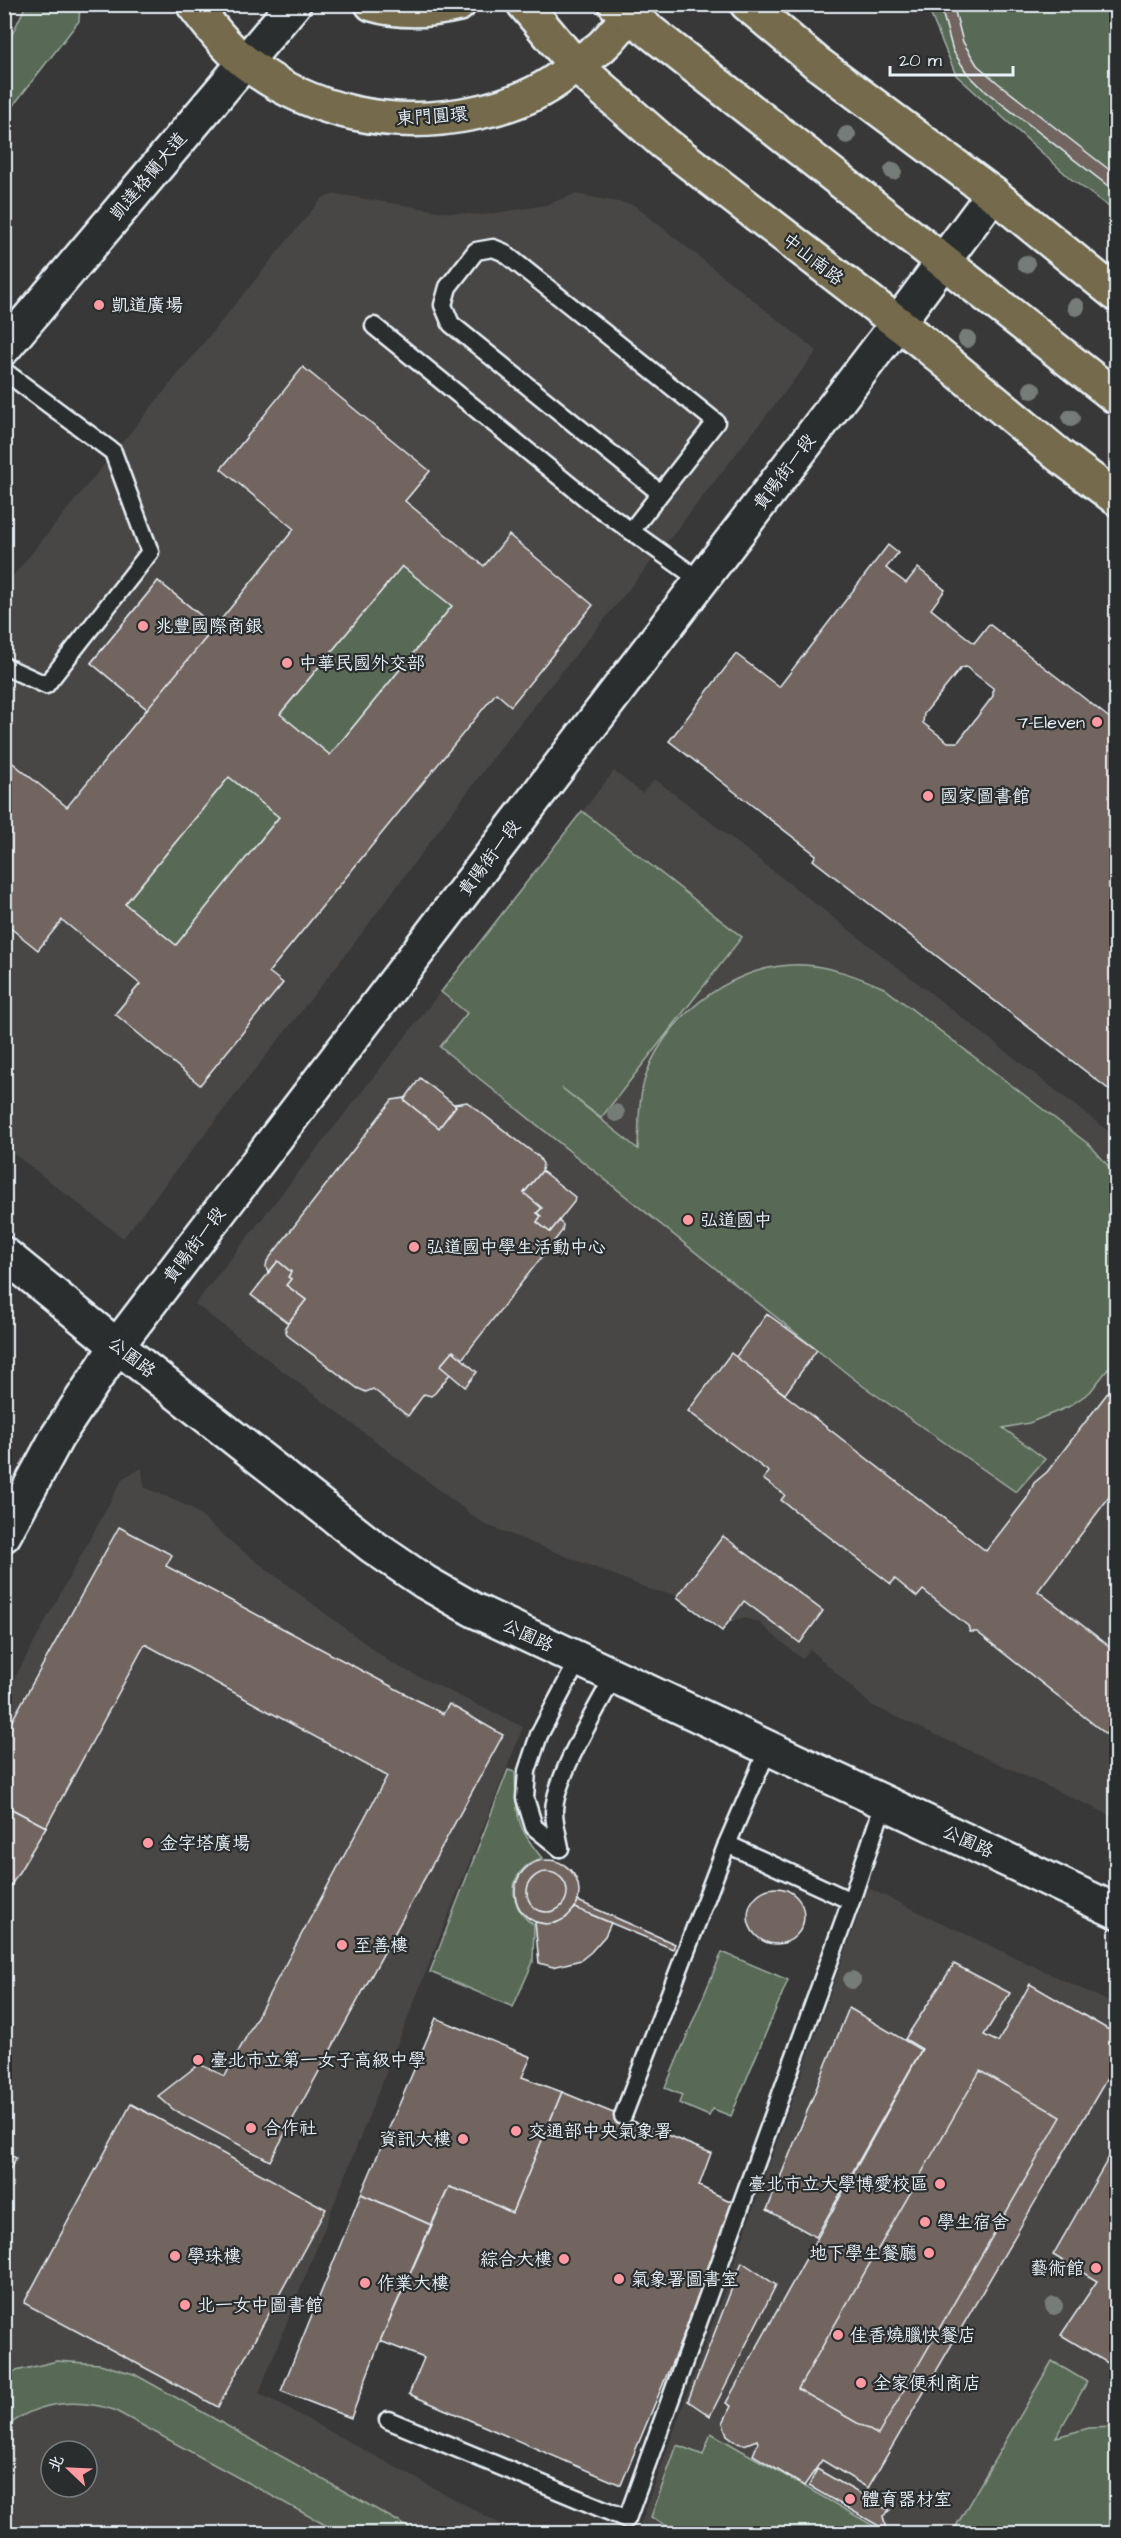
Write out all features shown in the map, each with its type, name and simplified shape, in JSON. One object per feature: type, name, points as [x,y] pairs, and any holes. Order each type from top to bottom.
[{"type":"main road","name":"東門圓環","points":[[193,4],[218,36],[245,62],[285,88],[324,105],[365,117],[407,121],[449,118],[491,110],[531,95],[568,74],[575,64],[601,47],[627,8]]},
{"type":"main road","points":[[372,4],[410,11],[436,10],[459,4]]},
{"type":"main road","name":"中山南路","points":[[524,4],[575,64],[664,143],[925,344],[1060,456],[1116,498]]},
{"type":"main road","points":[[747,4],[817,63],[993,194],[1116,294]]},
{"type":"main road","points":[[627,8],[942,262],[1116,397]]},
{"type":"street","name":"凱達格蘭大道","points":[[4,348],[294,4]]},
{"type":"street","name":"貴陽街一段","points":[[4,1535],[57,1437],[117,1346],[897,324],[993,194]]},
{"type":"street","name":"公園路","points":[[4,1254],[117,1346],[372,1546],[425,1582],[474,1610],[1116,1911]]},
{"type":"lane","points":[[631,531],[716,422],[503,252],[493,248],[476,251],[447,287],[443,305],[451,324],[660,493]]},
{"type":"lane","points":[[374,326],[593,504],[701,581]]},
{"type":"lane","points":[[4,371],[113,452],[150,552],[46,685],[4,666]]},
{"type":"lane","points":[[579,1659],[539,1736],[527,1771],[525,1798],[534,1827],[560,1848],[554,1811],[559,1788],[614,1676]]},
{"type":"lane","points":[[623,2116],[728,1844],[768,1749]]},
{"type":"lane","points":[[388,2420],[627,2518],[851,1901],[884,1803]]},
{"type":"lane","points":[[728,1844],[851,1901]]},
{"type":"shaded area","name":"中華民國外交部","points":[[336,194],[445,212],[483,215],[546,205],[575,194],[634,205],[817,351],[660,551],[508,738],[346,954],[123,1238],[5,1147],[4,587],[322,198]]},
{"type":"shaded area","name":"弘道國中","points":[[614,771],[642,793],[655,779],[1116,1137],[1116,1818],[871,1705],[810,1649],[802,1659],[758,1622],[744,1618],[738,1619],[726,1624],[721,1631],[681,1596],[652,1590],[484,1524],[195,1304]]},
{"type":"shaded area","name":"臺北市立第一女子高級中學","points":[[142,1468],[144,1487],[190,1507],[236,1546],[391,1663],[523,1727],[259,2393],[517,2533],[5,2534],[5,1696],[123,1478]]},
{"type":"shaded area","name":"臺北市立大學博愛校區","points":[[868,1888],[1116,2005],[1116,2533],[637,2534]]},
{"type":"green space","points":[[929,4],[1116,5],[1116,212],[1071,179],[956,75],[928,8]]},
{"type":"green space","points":[[26,5],[80,5],[79,21],[5,116],[5,49]]},
{"type":"green space","points":[[402,566],[452,606],[330,755],[280,714]]},
{"type":"green space","points":[[229,777],[279,817],[176,945],[125,904]]},
{"type":"green space","points":[[582,811],[742,937],[601,1118],[562,1088],[638,1149],[644,1081],[658,1050],[672,1029],[710,994],[732,981],[756,971],[780,966],[805,965],[846,973],[884,988],[1091,1146],[1116,1175],[1116,1359],[1090,1392],[1068,1407],[1029,1423],[1003,1428],[1045,1459],[1016,1492],[863,1386],[440,1047],[467,1013],[441,992]]},
{"type":"green space","points":[[508,1770],[515,1772],[517,1809],[522,1827],[542,1858],[525,1867],[515,1882],[515,1898],[518,1906],[527,1920],[534,1925],[533,1962],[513,2007],[430,1972]]},
{"type":"green space","points":[[722,1952],[788,1980],[731,2116],[713,2109],[709,2116],[679,2103],[682,2095],[665,2088]]},
{"type":"green space","points":[[57,2361],[100,2364],[134,2374],[419,2533],[340,2533],[114,2410],[100,2406],[71,2403],[42,2408],[16,2420],[5,2429],[5,2378],[16,2371]]},
{"type":"green space","points":[[1052,2361],[1087,2382],[1056,2437],[1089,2428],[1116,2427],[1116,2533],[952,2533]]},
{"type":"green space","points":[[711,2433],[886,2533],[678,2533],[651,2517],[677,2445],[703,2455]]},
{"type":"building","points":[[940,4],[953,4],[963,42],[977,65],[1116,175],[1116,192],[984,90],[967,73],[953,51]]},
{"type":"building","points":[[303,367],[430,471],[405,501],[484,566],[509,535],[593,605],[511,706],[496,693],[269,972],[283,983],[200,1085],[115,1014],[140,984],[62,920],[38,950],[4,923],[4,756],[67,807],[147,709],[91,663],[158,581],[215,627],[294,529],[221,469]],"holes":[[[402,566],[452,606],[330,755],[280,714]],[[229,777],[279,817],[176,945],[125,904]]]},
{"type":"building","name":"國家圖書館","points":[[888,545],[898,553],[886,568],[906,583],[918,568],[945,590],[931,609],[974,643],[989,624],[1116,723],[1116,1095],[813,860],[816,855],[669,741],[736,654],[779,687]],"holes":[[[966,667],[993,688],[993,696],[958,742],[948,742],[923,723],[924,714],[961,668]]]},
{"type":"building","points":[[158,581],[215,627],[147,709],[91,663]]},
{"type":"building","points":[[420,1078],[456,1106],[439,1128],[404,1100]]},
{"type":"building","name":"弘道國中學生活動中心","points":[[405,1098],[404,1100],[439,1128],[456,1106],[454,1104],[467,1102],[539,1157],[543,1164],[542,1171],[524,1193],[542,1208],[537,1213],[541,1216],[537,1222],[550,1232],[559,1221],[563,1225],[562,1231],[462,1359],[453,1351],[440,1366],[450,1374],[435,1393],[431,1396],[424,1394],[408,1416],[373,1389],[366,1392],[357,1388],[287,1335],[285,1327],[306,1300],[286,1285],[291,1279],[288,1277],[291,1272],[278,1261],[268,1273],[266,1267],[267,1261],[392,1100]]},
{"type":"building","points":[[542,1171],[575,1197],[574,1202],[550,1232],[537,1222],[541,1216],[537,1213],[542,1208],[524,1193]]},
{"type":"building","points":[[278,1261],[291,1272],[288,1277],[291,1279],[286,1285],[306,1300],[288,1323],[251,1295]]},
{"type":"building","points":[[767,1314],[817,1350],[785,1394],[735,1358]]},
{"type":"building","points":[[453,1351],[477,1372],[465,1387],[440,1366]]},
{"type":"building","points":[[731,1353],[986,1551],[1027,1498],[1034,1483],[1047,1472],[1116,1382],[1116,1488],[1038,1591],[1113,1649],[1116,1645],[1116,1745],[1111,1738],[977,1632],[970,1632],[968,1626],[923,1590],[917,1597],[895,1579],[891,1584],[781,1500],[785,1495],[763,1479],[769,1472],[688,1411]]},
{"type":"building","name":"至善樓","points":[[119,1527],[172,1555],[166,1566],[443,1714],[449,1704],[503,1735],[270,2161],[174,2110],[158,2096],[199,2064],[225,2076],[387,1776],[145,1644],[46,1827],[4,1805],[4,1735]]},
{"type":"building","points":[[723,1536],[823,1611],[800,1643],[744,1601],[722,1631],[677,1597]]},
{"type":"building","points":[[4,1805],[46,1827],[4,1897]]},
{"type":"building","points":[[547,1860],[565,1866],[573,1874],[579,1892],[573,1910],[565,1918],[547,1924],[529,1918],[521,1910],[515,1892],[521,1874],[529,1866]]},
{"type":"building","points":[[547,1872],[561,1878],[567,1892],[561,1906],[547,1912],[533,1906],[527,1892],[533,1878]]},
{"type":"building","points":[[771,1888],[781,1888],[796,1896],[802,1905],[804,1916],[802,1927],[796,1936],[781,1944],[771,1944],[760,1939],[753,1932],[748,1921],[748,1911],[753,1900],[760,1893]]},
{"type":"building","points":[[578,1901],[675,1944],[673,1949],[575,1908]]},
{"type":"building","points":[[575,1908],[611,1923],[605,1936],[581,1960],[553,1967],[539,1963],[535,1922],[556,1923],[566,1918]]},
{"type":"building","name":"學生宿舍","points":[[954,1964],[1010,1993],[984,2035],[998,2042],[1030,1984],[1116,2034],[1116,2063],[868,2488],[822,2460],[804,2486],[753,2455],[757,2440],[744,2445],[727,2435],[723,2423],[731,2406],[726,2403],[922,2049],[905,2039]]},
{"type":"building","points":[[849,2008],[921,2050],[816,2237],[767,2210]]},
{"type":"building","name":"資訊大樓","points":[[436,2018],[531,2057],[522,2077],[562,2092],[512,2213],[481,2198],[449,2187],[431,2225],[361,2194]]},
{"type":"building","name":"地下學生餐廳","points":[[980,2071],[1061,2117],[878,2435],[798,2389]]},
{"type":"building","name":"綜合大樓","points":[[562,2092],[711,2153],[699,2186],[732,2202],[701,2293],[621,2485],[409,2394],[424,2358],[380,2341],[449,2187],[481,2198],[512,2213]]},
{"type":"building","name":"學珠樓","points":[[131,2104],[326,2209],[218,2407],[24,2303]]},
{"type":"building","name":"藝術館","points":[[1116,2145],[1116,2368],[1061,2335],[1097,2281],[1053,2255]]},
{"type":"building","points":[[4,2151],[16,2158],[4,2180]]},
{"type":"building","name":"作業大樓","points":[[361,2194],[431,2225],[380,2341],[351,2418],[281,2391]]},
{"type":"building","points":[[742,2262],[776,2285],[710,2416],[688,2401]]},
{"type":"building","name":"體育器材室","points":[[817,2469],[890,2511],[883,2516],[886,2530],[809,2486]]},
{"type":"place","name":"凱道廣場","points":[[99,305]]},
{"type":"place","name":"兆豐國際商銀","points":[[143,626]]},
{"type":"place","name":"中華民國外交部","points":[[287,663]]},
{"type":"place","name":"7-Eleven","points":[[1097,722]]},
{"type":"place","name":"國家圖書館","points":[[928,796]]},
{"type":"place","name":"弘道國中","points":[[688,1220]]},
{"type":"place","name":"弘道國中學生活動中心","points":[[414,1247]]},
{"type":"place","name":"金字塔廣場","points":[[148,1843]]},
{"type":"place","name":"至善樓","points":[[342,1945]]},
{"type":"place","name":"臺北市立第一女子高級中學","points":[[198,2060]]},
{"type":"place","name":"合作社","points":[[251,2128]]},
{"type":"place","name":"交通部中央氣象署","points":[[516,2131]]},
{"type":"place","name":"資訊大樓","points":[[463,2139]]},
{"type":"place","name":"臺北市立大學博愛校區","points":[[940,2184]]},
{"type":"place","name":"學生宿舍","points":[[925,2222]]},
{"type":"place","name":"地下學生餐廳","points":[[929,2253]]},
{"type":"place","name":"學珠樓","points":[[175,2256]]},
{"type":"place","name":"綜合大樓","points":[[564,2259]]},
{"type":"place","name":"藝術館","points":[[1096,2268]]},
{"type":"place","name":"氣象署圖書室","points":[[619,2279]]},
{"type":"place","name":"作業大樓","points":[[365,2283]]},
{"type":"place","name":"北一女中圖書館","points":[[185,2305]]},
{"type":"place","name":"佳香燒臘快餐店","points":[[838,2335]]},
{"type":"place","name":"全家便利商店","points":[[861,2383]]},
{"type":"place","name":"體育器材室","points":[[850,2499]]}]
